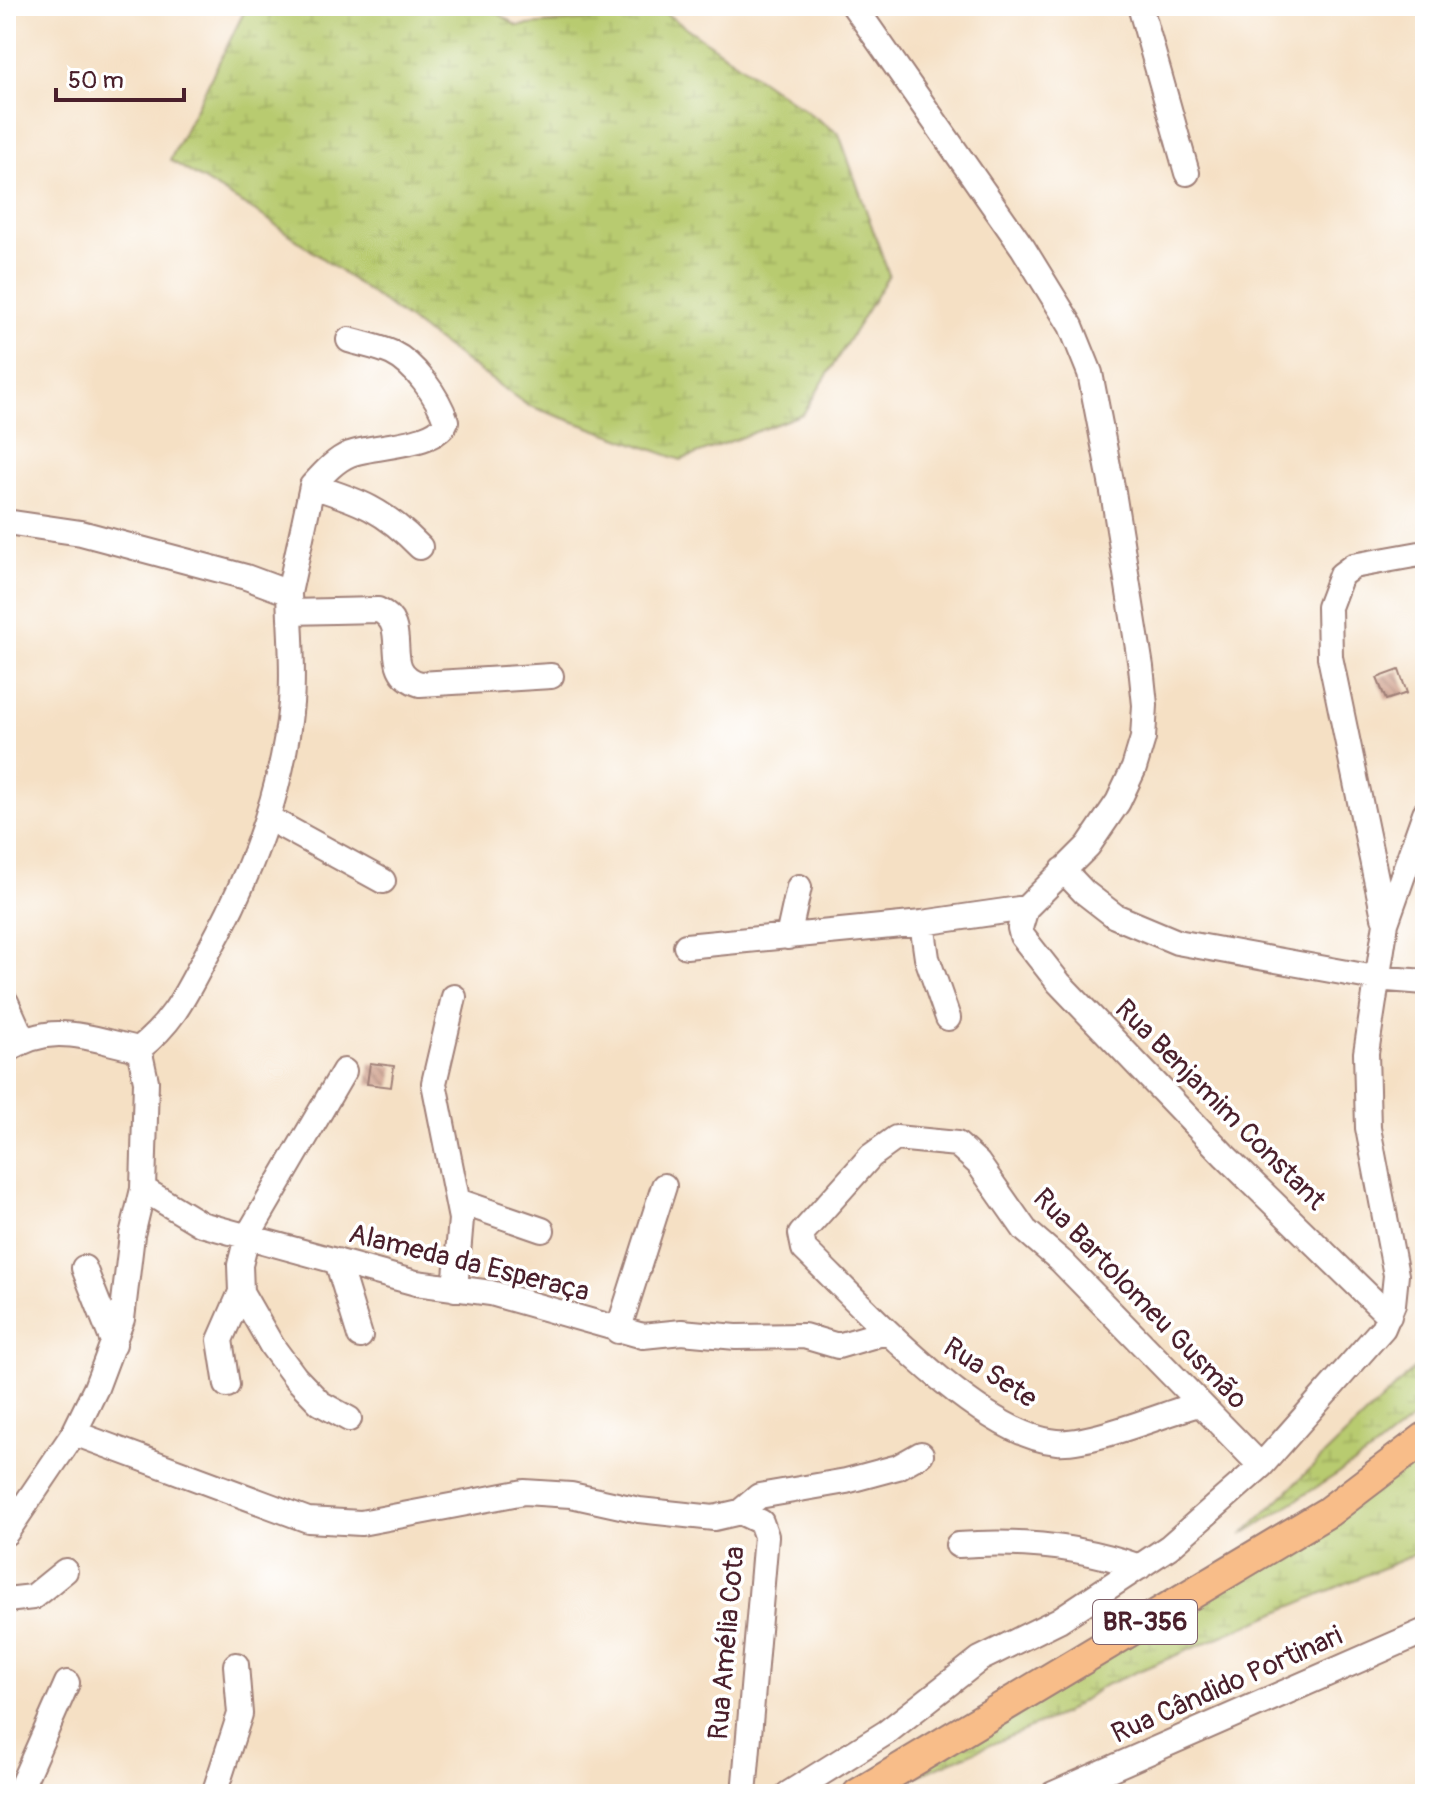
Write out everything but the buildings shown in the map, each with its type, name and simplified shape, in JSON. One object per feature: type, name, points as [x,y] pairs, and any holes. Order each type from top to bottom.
[{"type":"main road","name":"BR-356","points":[[858,1794],[1328,1512],[1425,1438]]},
{"type":"street","points":[[686,946],[922,923],[1023,918],[1102,830],[1134,768],[1143,738],[1145,705],[1118,521],[1090,373],[1071,326],[1032,261],[854,6]]},
{"type":"street","points":[[1140,6],[1187,173]]},
{"type":"street","points":[[139,1049],[170,1021],[184,1001],[225,922],[268,818],[281,771],[291,702],[293,633],[290,603],[312,486],[341,458],[381,446],[429,439],[441,431],[446,421],[441,407],[405,363],[392,353],[349,340]]},
{"type":"street","points":[[312,486],[368,503],[386,515],[420,547]]},
{"type":"street","points":[[6,522],[81,533],[246,577],[290,603],[386,613],[395,628],[398,667],[410,680],[420,684],[551,676]]},
{"type":"street","points":[[1386,923],[1330,657],[1329,607],[1341,575],[1363,563],[1425,553]]},
{"type":"street","points":[[788,1794],[887,1732],[980,1659],[1059,1620],[1169,1547],[1261,1466],[1375,1338],[1389,1316],[1396,1275],[1372,1153],[1366,1095],[1366,1053],[1375,978],[1386,923],[1425,813]]},
{"type":"street","points":[[268,818],[383,881]]},
{"type":"street","points":[[1063,870],[1115,916],[1177,942],[1375,978],[1425,982]]},
{"type":"street","points":[[788,937],[799,887]]},
{"type":"street","name":"Rua Benjamim Constant","points":[[1023,918],[1033,954],[1059,983],[1225,1156],[1389,1316]]},
{"type":"street","points":[[922,923],[927,958],[948,1018]]},
{"type":"street","points":[[454,997],[434,1083],[458,1201],[461,1250],[455,1289]]},
{"type":"street","points":[[6,1002],[14,1046],[45,1032],[139,1049]]},
{"type":"street","points":[[6,1533],[74,1433],[122,1319],[132,1235],[143,1189],[146,1081],[139,1049]]},
{"type":"street","points":[[227,1385],[220,1340],[241,1292],[240,1265],[247,1237],[344,1071]]},
{"type":"street","name":"Rua Bartolomeu Gusmão","points":[[801,1234],[871,1156],[896,1138],[957,1144],[978,1163],[1025,1230],[1061,1261],[1261,1466]]},
{"type":"street","points":[[618,1331],[664,1186]]},
{"type":"street","name":"Alameda da Esperaça","points":[[143,1189],[201,1224],[416,1283],[491,1293],[643,1336],[682,1332],[736,1337],[804,1336],[838,1346],[886,1332]]},
{"type":"street","points":[[458,1201],[542,1230]]},
{"type":"street","name":"Rua Sete","points":[[801,1234],[804,1249],[911,1356],[985,1411],[1023,1433],[1057,1442],[1079,1440],[1198,1404]]},
{"type":"street","points":[[337,1261],[360,1336]]},
{"type":"street","points":[[84,1268],[114,1344]]},
{"type":"street","points":[[241,1292],[272,1346],[295,1377],[320,1403],[349,1419]]},
{"type":"street","points":[[74,1433],[308,1520],[361,1523],[524,1492],[571,1495],[639,1510],[714,1518],[740,1512],[759,1496],[846,1481],[898,1467],[921,1454]]},
{"type":"street","name":"Rua Amélia Cota","points":[[740,1512],[761,1522],[766,1536],[744,1794]]},
{"type":"street","points":[[958,1545],[1006,1541],[1062,1546],[1108,1555],[1140,1567]]},
{"type":"street","points":[[6,1600],[33,1597],[65,1571]]},
{"type":"street","name":"Rua Cândido Portinari","points":[[1053,1794],[1425,1631]]},
{"type":"street","points":[[214,1794],[240,1714],[236,1665]]},
{"type":"street","points":[[18,1794],[67,1683]]},
{"type":"green space","points":[[247,6],[488,6],[517,26],[665,13],[839,134],[889,275],[803,414],[681,460],[527,405],[266,218],[170,160]]},
{"type":"green space","points":[[1425,1358],[1425,1409],[1373,1451],[1242,1535]]},
{"type":"green space","points":[[1425,1449],[1425,1550],[1103,1686],[1063,1714],[886,1789]]}]
